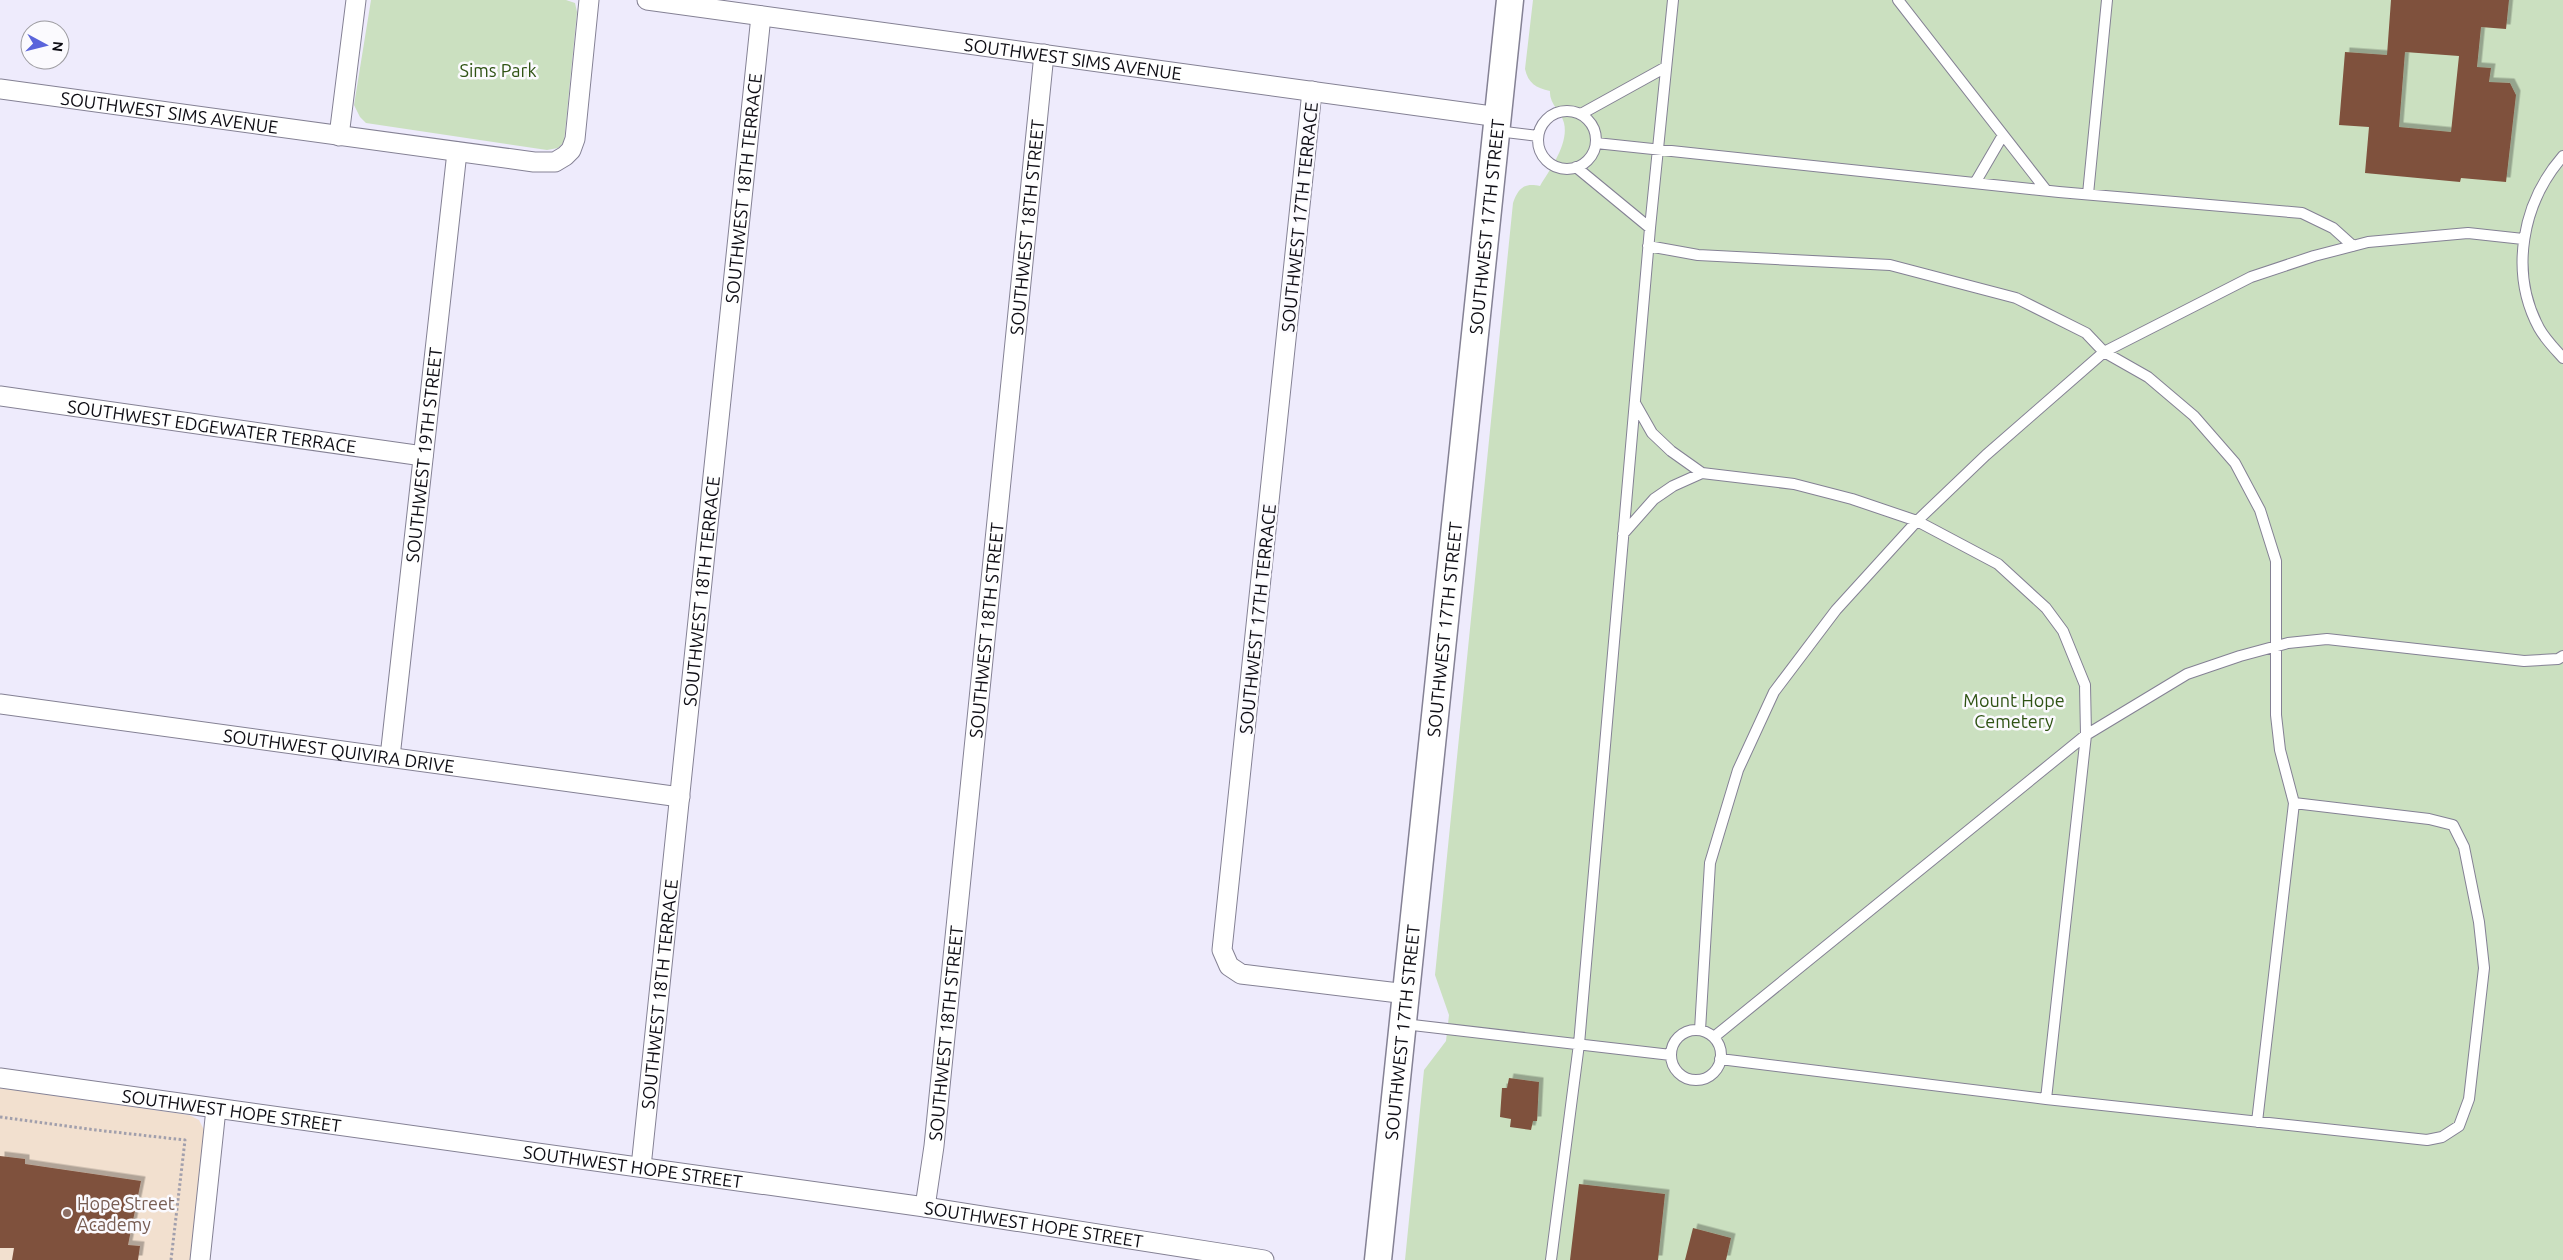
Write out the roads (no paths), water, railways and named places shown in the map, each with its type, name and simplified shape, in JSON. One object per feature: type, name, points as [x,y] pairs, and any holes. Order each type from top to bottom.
[{"type":"main road","name":"SOUTHWEST 17TH STREET","points":[[1378,1260],[1404,1024],[1452,539],[1510,0]]},
{"type":"street","points":[[339,136],[356,0]]},
{"type":"street","name":"SOUTHWEST SIMS AVENUE","points":[[0,89],[457,152],[534,162],[555,162],[571,150],[575,139],[589,0]]},
{"type":"street","name":"SOUTHWEST SIMS AVENUE","points":[[647,0],[1312,91],[1498,124]]},
{"type":"street","name":"SOUTHWEST 18TH TERRACE","points":[[641,1167],[761,16]]},
{"type":"street","name":"SOUTHWEST 18TH STREET","points":[[925,1207],[934,1146],[1044,54]]},
{"type":"street","name":"SOUTHWEST 17TH TERRACE","points":[[1312,91],[1222,950],[1230,966],[1240,974],[1407,994]]},
{"type":"street","name":"SOUTHWEST 19TH STREET","points":[[390,757],[457,152]]},
{"type":"street","name":"SOUTHWEST EDGEWATER TERRACE","points":[[0,396],[424,456]]},
{"type":"street","name":"SOUTHWEST QUIVIRA DRIVE","points":[[0,704],[680,797]]},
{"type":"street","name":"SOUTHWEST HOPE STREET","points":[[0,1078],[925,1207],[1264,1260]]},
{"type":"street","points":[[200,1260],[216,1109]]},
{"type":"lane","points":[[1551,1260],[1579,1044],[1648,246],[1672,0]]},
{"type":"lane","points":[[1898,0],[2046,190]]},
{"type":"lane","points":[[2088,194],[2107,0]]},
{"type":"lane","points":[[1581,114],[1594,129],[1596,143],[1591,156],[1576,167],[1566,169],[1548,162],[1542,155],[1538,136],[1541,127],[1554,114],[1563,111],[1581,114],[1666,67]]},
{"type":"lane","points":[[1498,124],[1538,136]]},
{"type":"lane","points":[[1975,183],[2003,135]]},
{"type":"lane","points":[[1596,143],[1658,148],[1975,183],[2302,213],[2333,228],[2354,246]]},
{"type":"lane","points":[[2563,156],[2536,195],[2523,239],[2524,285],[2540,328],[2563,358]]},
{"type":"lane","points":[[1576,167],[1650,228]]},
{"type":"lane","points":[[1700,1030],[1710,863],[1738,770],[1774,692],[1836,610],[1917,521],[1986,455],[2104,352],[2251,277],[2354,246],[2420,236],[2468,233],[2523,239]]},
{"type":"lane","points":[[1648,246],[1698,255],[1890,265],[1961,282],[2016,298],[2086,332],[2104,352],[2148,377],[2188,410],[2236,463],[2260,510],[2276,561],[2276,715],[2280,750],[2294,803],[2257,1122]]},
{"type":"lane","points":[[1635,403],[1652,433],[1671,451],[1702,473],[1794,484],[1852,499],[1917,521],[1998,564],[2046,608],[2063,631],[2077,660],[2085,685],[2086,735],[2046,1099]]},
{"type":"lane","points":[[1623,534],[1654,499],[1673,486],[1702,473]]},
{"type":"lane","points":[[1714,1038],[2086,735],[2187,674],[2277,646],[2327,639],[2524,661],[2558,659],[2563,656]]},
{"type":"lane","points":[[1720,1059],[2046,1099],[2257,1122],[2428,1140],[2442,1137],[2459,1126],[2469,1099],[2484,968],[2479,922],[2464,847],[2453,825],[2429,819],[2294,803]]},
{"type":"lane","points":[[1404,1024],[1671,1055]]},
{"type":"lane","points":[[1700,1030],[1714,1038],[1718,1044],[1720,1059],[1713,1073],[1699,1080],[1691,1079],[1676,1071],[1671,1055],[1677,1039],[1683,1034],[1700,1030]]},
{"type":"place","name":"Hope Street Academy","points":[[67,1213]]},
{"type":"park label","name":"Sims Park","points":[[498,70]]},
{"type":"park label","name":"Mount Hope Cemetery","points":[[2014,710]]}]
